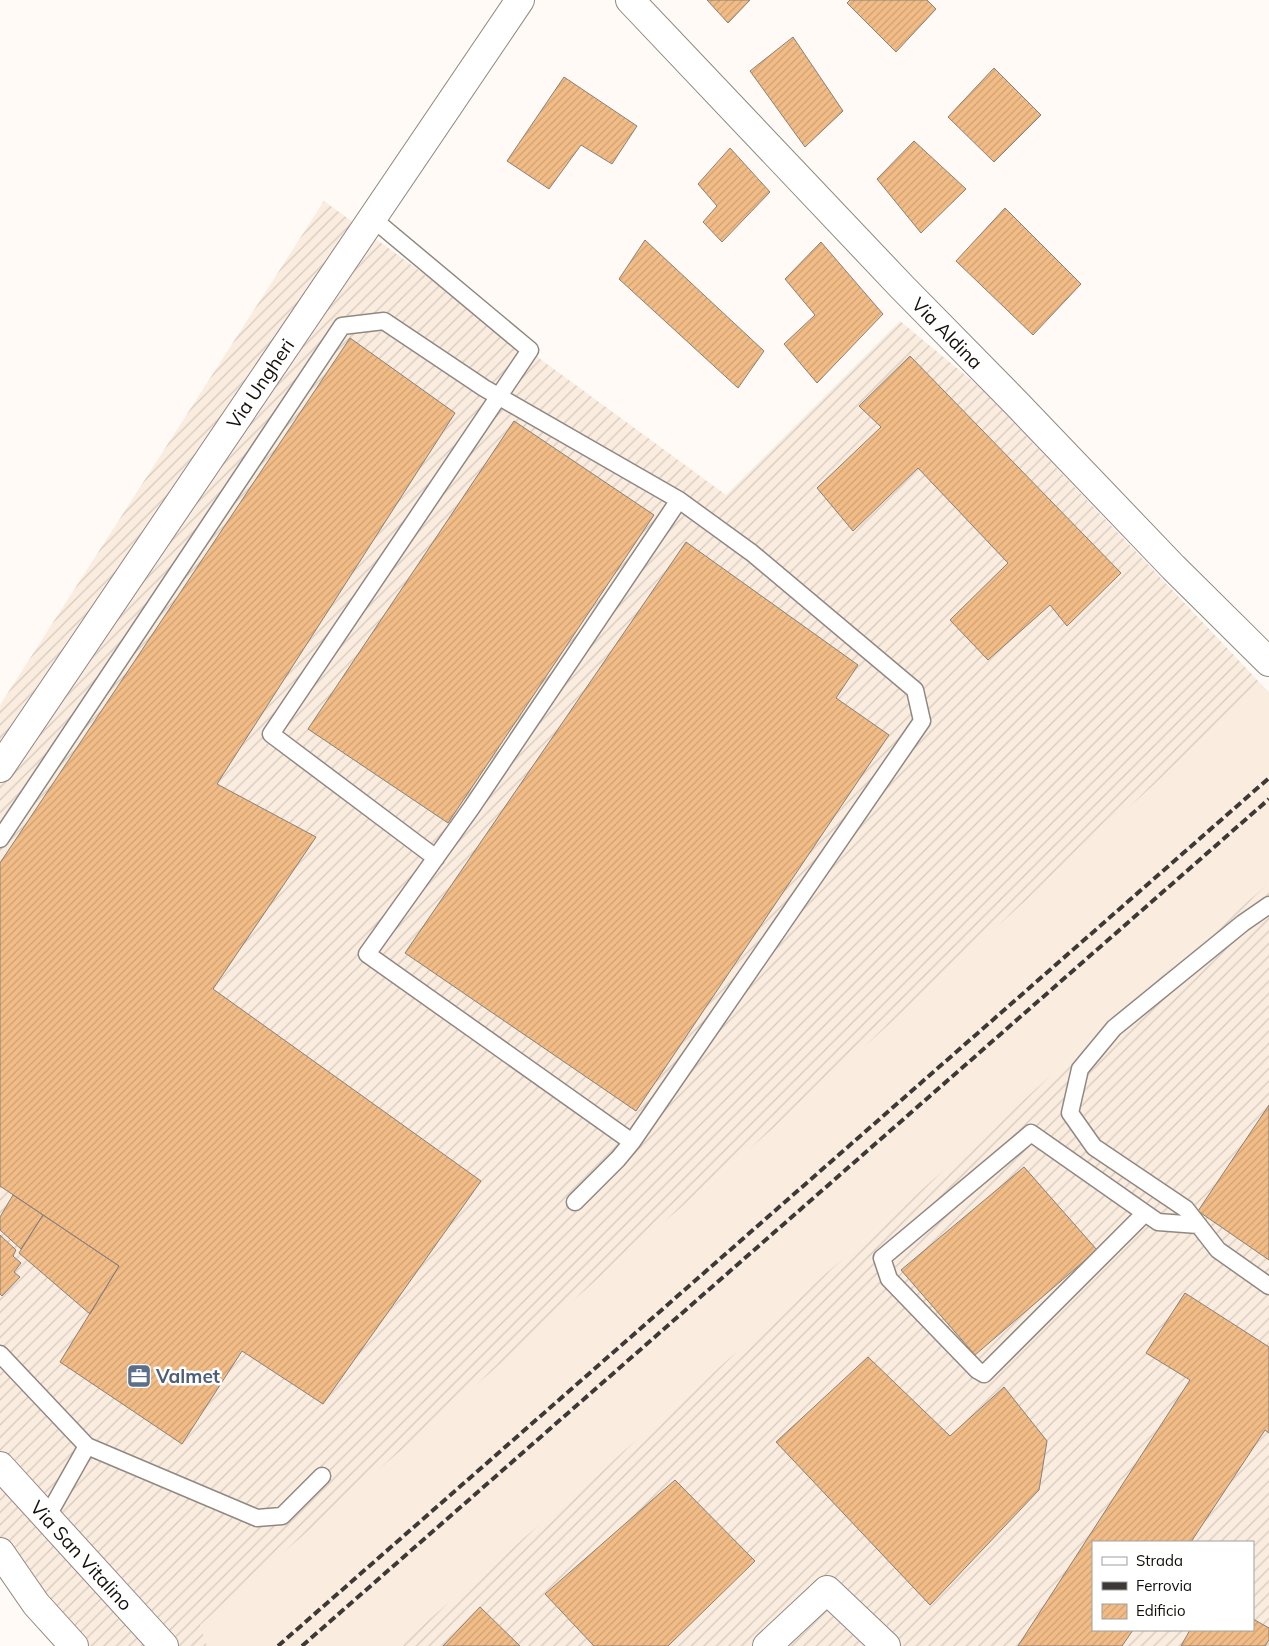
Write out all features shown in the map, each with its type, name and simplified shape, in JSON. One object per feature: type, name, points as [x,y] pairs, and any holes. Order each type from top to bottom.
[{"type":"street","name":"Via Ungheri","points":[[0,768],[520,0]]},
{"type":"street","name":"Via Aldina","points":[[630,0],[902,287],[1173,567],[1269,662]]},
{"type":"street","name":"Via San Vitalino","points":[[0,1466],[164,1646]]},
{"type":"street","points":[[0,1552],[36,1604],[74,1646]]},
{"type":"street","points":[[767,1646],[827,1590],[886,1646]]},
{"type":"lane","points":[[372,218],[530,350],[271,734],[436,858]]},
{"type":"lane","points":[[0,840],[342,326],[384,321],[499,396],[678,500],[752,553],[915,690],[922,720],[632,1142],[618,1159],[575,1202]]},
{"type":"lane","points":[[632,1142],[367,954],[472,807],[678,500]]},
{"type":"lane","points":[[1269,905],[1243,923],[1114,1028],[1080,1069],[1070,1113],[1094,1147],[1186,1209],[1218,1250],[1269,1286]]},
{"type":"lane","points":[[1145,1213],[984,1374],[977,1370],[889,1278],[882,1258],[1031,1133],[1158,1222],[1198,1225]]},
{"type":"lane","points":[[0,1354],[87,1446],[257,1518],[282,1516],[322,1476]]},
{"type":"lane","points":[[46,1517],[87,1446]]},
{"type":"shaded area","points":[[324,201],[726,495],[900,321],[982,389],[1263,686],[789,1115],[200,1625],[207,1646],[57,1646],[0,1573],[0,705]]},
{"type":"shaded area","points":[[1263,686],[1269,692],[1269,883],[560,1507],[398,1646],[207,1646],[199,1625],[789,1115]]},
{"type":"shaded area","points":[[1269,883],[1269,1646],[398,1646],[560,1507]]},
{"type":"building","points":[[707,0],[750,0],[728,23]]},
{"type":"building","points":[[850,0],[927,0],[936,9],[896,52],[847,3]]},
{"type":"building","points":[[793,37],[843,111],[805,147],[750,71]]},
{"type":"building","points":[[994,68],[1041,115],[994,162],[948,117]]},
{"type":"building","points":[[564,77],[637,126],[612,164],[581,145],[549,189],[507,161]]},
{"type":"building","points":[[914,141],[966,189],[921,233],[877,179]]},
{"type":"building","points":[[730,148],[770,192],[722,242],[703,222],[717,206],[698,184]]},
{"type":"building","points":[[1005,208],[1081,284],[1033,335],[956,261]]},
{"type":"building","points":[[645,240],[764,351],[738,388],[619,279]]},
{"type":"building","points":[[821,242],[883,314],[817,383],[784,344],[815,315],[785,279]]},
{"type":"building","points":[[350,338],[455,413],[217,784],[316,837],[213,989],[481,1181],[323,1404],[242,1351],[182,1444],[60,1362],[119,1266],[0,1186],[0,863]]},
{"type":"building","points":[[910,356],[1121,573],[1067,626],[1050,605],[988,660],[950,620],[1008,563],[918,468],[853,531],[817,488],[881,427],[859,406]]},
{"type":"building","points":[[514,421],[654,515],[448,823],[308,729]]},
{"type":"building","points":[[686,542],[858,665],[836,698],[889,735],[636,1111],[405,953]]},
{"type":"building","points":[[1269,1105],[1269,1260],[1198,1211]]},
{"type":"building","points":[[1024,1167],[1097,1250],[975,1355],[901,1270]]},
{"type":"building","points":[[13,1195],[43,1215],[21,1249],[0,1230],[0,1217]]},
{"type":"building","points":[[43,1215],[119,1266],[90,1314],[19,1253]]},
{"type":"building","points":[[0,1235],[16,1250],[13,1256],[21,1263],[14,1272],[20,1277],[2,1296],[0,1294]]},
{"type":"building","points":[[1185,1293],[1269,1347],[1269,1433],[1265,1430],[1192,1541],[1092,1541],[1092,1631],[1132,1631],[1122,1646],[1018,1646],[1190,1380],[1146,1353]]},
{"type":"building","points":[[868,1357],[950,1436],[1004,1387],[1047,1441],[1039,1490],[930,1605],[776,1442]]},
{"type":"building","points":[[675,1480],[755,1561],[668,1646],[594,1646],[545,1594]]},
{"type":"building","points":[[480,1607],[520,1646],[443,1646]]},
{"type":"building","points":[[1254,1620],[1269,1628],[1269,1640],[1265,1646],[1181,1646],[1189,1631],[1254,1631]]},
{"type":"railway","points":[[278,1646],[1269,778]]},
{"type":"railway","points":[[302,1646],[1269,799]]},
{"type":"place","name":"Valmet","points":[[139,1376]]}]
